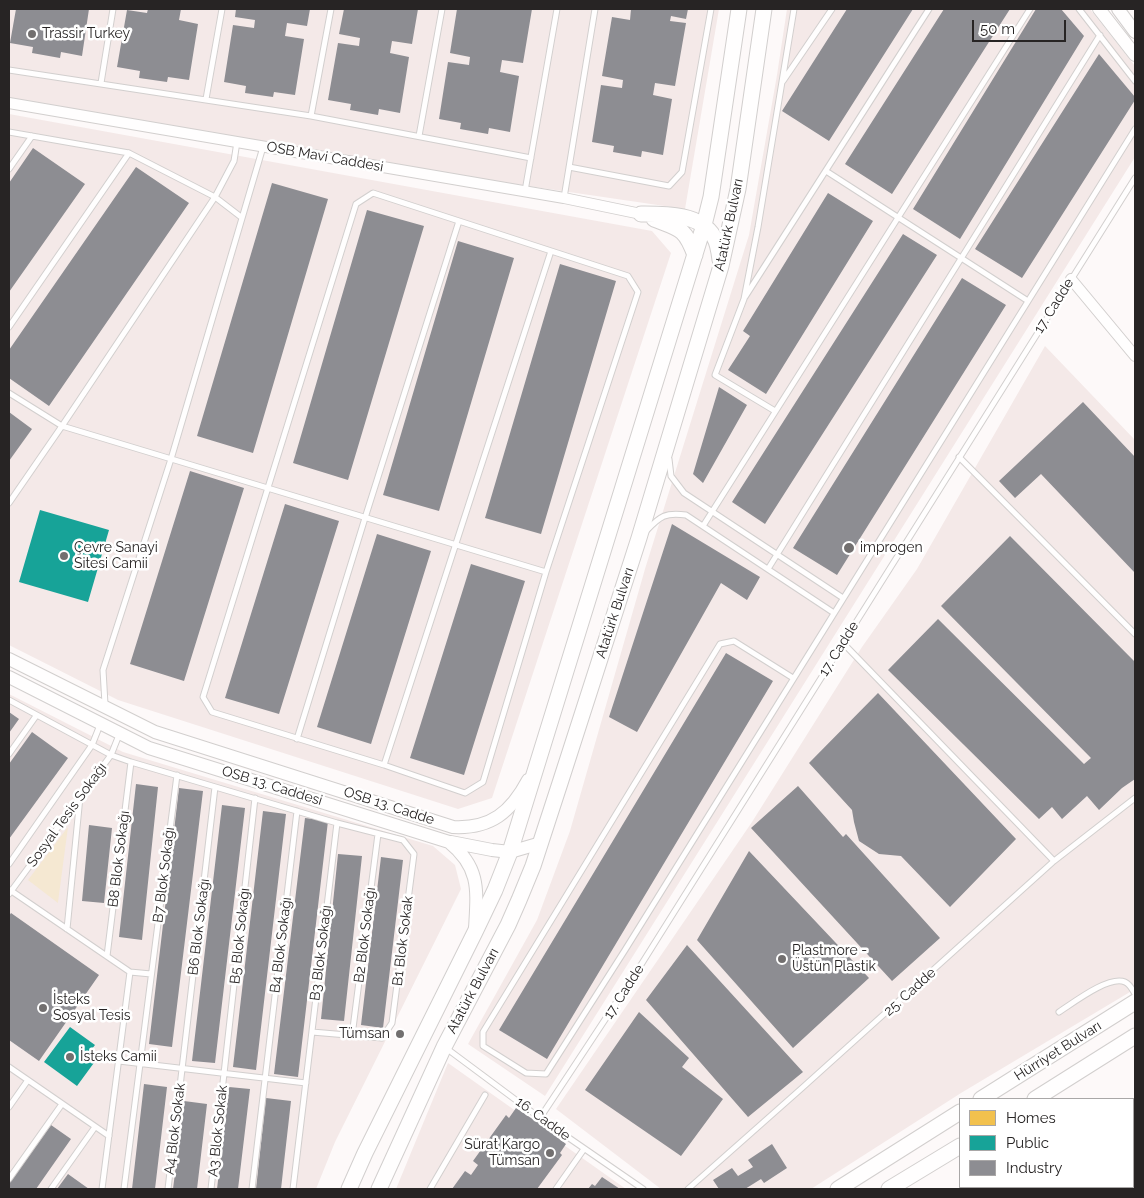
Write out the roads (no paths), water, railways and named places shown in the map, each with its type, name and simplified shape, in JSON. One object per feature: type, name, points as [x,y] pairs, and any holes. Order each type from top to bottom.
[{"type":"main road","name":"Atatürk Bulvarı","points":[[349,1189],[475,932],[510,852],[704,225],[739,9]]},
{"type":"main road","name":"Atatürk Bulvarı","points":[[379,1189],[444,1047],[508,925],[530,874],[639,538],[721,266],[738,189],[764,9]]},
{"type":"main road","points":[[641,214],[664,214],[689,219],[704,225],[715,238],[721,266]]},
{"type":"main road","points":[[641,214],[683,231],[690,241],[695,255]]},
{"type":"main road","name":"Hürriyet Bulvarı","points":[[983,1098],[1135,1002]]},
{"type":"main road","name":"Hürriyet Bulvarı","points":[[1037,1098],[1135,1036]]},
{"type":"main road","points":[[838,1189],[959,1113]]},
{"type":"main road","points":[[890,1189],[959,1147]]},
{"type":"street","points":[[1099,9],[1135,55]]},
{"type":"street","points":[[1118,9],[1135,32]]},
{"type":"street","name":"OSB Mavi Caddesi","points":[[9,103],[526,191],[641,214]]},
{"type":"street","points":[[1071,279],[1135,356]]},
{"type":"street","points":[[9,659],[105,708],[100,724]]},
{"type":"street","name":"OSB 13. Caddesi","points":[[9,677],[149,748],[449,842],[461,852],[469,863],[475,878],[477,896],[475,932]]},
{"type":"street","name":"OSB 13. Cadde","points":[[105,708],[155,732],[453,827],[468,828],[481,825],[501,815],[521,793],[536,764]]},
{"type":"street","points":[[120,734],[124,718]]},
{"type":"street","points":[[449,842],[510,852],[540,843]]},
{"type":"lane","points":[[101,83],[113,9]]},
{"type":"lane","points":[[206,99],[222,9]]},
{"type":"lane","points":[[311,116],[331,9]]},
{"type":"lane","points":[[419,136],[442,9]]},
{"type":"lane","points":[[526,191],[557,9]]},
{"type":"lane","points":[[564,198],[596,9]]},
{"type":"lane","points":[[569,167],[669,186],[682,172],[711,9]]},
{"type":"lane","points":[[775,411],[715,375],[744,299],[794,9]]},
{"type":"lane","points":[[782,84],[832,9]]},
{"type":"lane","points":[[744,299],[929,9]]},
{"type":"lane","points":[[703,526],[1030,9]]},
{"type":"lane","points":[[1079,9],[1135,81]]},
{"type":"lane","points":[[768,569],[1100,36]]},
{"type":"lane","points":[[9,70],[311,116],[531,158]]},
{"type":"lane","points":[[793,678],[734,641],[720,644],[483,1032],[483,1046],[526,1073],[546,1074],[834,613],[1135,129]]},
{"type":"lane","points":[[9,132],[129,154],[215,197],[241,217]]},
{"type":"lane","points":[[9,169],[32,136]]},
{"type":"lane","points":[[9,503],[215,197],[234,161],[237,142]]},
{"type":"lane","points":[[105,708],[103,670],[171,459],[263,146]]},
{"type":"lane","points":[[9,327],[129,154]]},
{"type":"lane","points":[[826,171],[1028,301]]},
{"type":"lane","name":"17. Cadde","points":[[540,1118],[639,968],[1135,178]]},
{"type":"lane","points":[[373,193],[459,221],[628,276],[638,292],[546,572],[483,782],[465,793],[384,765],[212,712],[203,697],[356,204],[373,193]]},
{"type":"lane","points":[[297,739],[459,221]]},
{"type":"lane","points":[[384,765],[551,251]]},
{"type":"lane","points":[[9,392],[62,426],[546,572]]},
{"type":"lane","points":[[667,447],[671,476],[684,493],[843,598]]},
{"type":"lane","points":[[959,458],[1135,634]]},
{"type":"lane","points":[[639,538],[657,520],[671,513],[686,515],[834,613]]},
{"type":"lane","points":[[843,643],[1054,861]]},
{"type":"lane","points":[[9,700],[111,755],[378,834]]},
{"type":"lane","points":[[9,754],[36,716]]},
{"type":"lane","name":"Sosyal Tesis Sokağı","points":[[9,864],[92,745],[100,724]]},
{"type":"lane","name":"Sosyal Tesis Sokağı","points":[[10,891],[111,755],[120,734]]},
{"type":"lane","name":"B8 Blok Sokağı","points":[[107,956],[132,762]]},
{"type":"lane","name":"B7 Blok Sokağı","points":[[124,1189],[177,775]]},
{"type":"lane","name":"B6 Blok Sokağı","points":[[182,1068],[215,787]]},
{"type":"lane","points":[[67,929],[80,796]]},
{"type":"lane","name":"B5 Blok Sokağı","points":[[224,1073],[255,798]]},
{"type":"lane","name":"25. Cadde","points":[[688,1189],[1054,861],[1135,798]]},
{"type":"lane","name":"B4 Blok Sokağı","points":[[252,1189],[296,811]]},
{"type":"lane","name":"B3 Blok Sokağı","points":[[293,1189],[337,823]]},
{"type":"lane","name":"B2 Blok Sokağı","points":[[352,1036],[378,834]]},
{"type":"lane","name":"B1 Blok Sokak","points":[[352,1036],[382,1038],[392,1023],[413,864],[414,854],[403,840],[378,834]]},
{"type":"lane","points":[[10,891],[130,972],[151,974]]},
{"type":"lane","points":[[102,1189],[130,972]]},
{"type":"lane","points":[[1059,1012],[1106,983],[1117,980],[1128,984],[1135,994]]},
{"type":"lane","points":[[312,1032],[352,1036]]},
{"type":"lane","name":"16. Cadde","points":[[444,1047],[540,1118],[643,1189]]},
{"type":"lane","points":[[118,1061],[306,1083]]},
{"type":"lane","points":[[9,1067],[109,1136]]},
{"type":"lane","name":"A4 Blok Sokak","points":[[168,1189],[182,1068]]},
{"type":"lane","name":"A3 Blok Sokak","points":[[212,1189],[224,1073]]},
{"type":"lane","points":[[9,1108],[28,1080]]},
{"type":"lane","points":[[430,1189],[485,1095]]},
{"type":"lane","points":[[9,1178],[62,1104]]},
{"type":"lane","points":[[50,1189],[95,1127]]},
{"type":"lane","points":[[556,1189],[584,1149]]},
{"type":"place","name":"Trassir Turkey","points":[[32,34]]},
{"type":"place","name":"improgen","points":[[849,548]]},
{"type":"place","name":"Çevre Sanayi Sitesi Camii","points":[[64,556]]},
{"type":"place","name":"Plastmore - Üstün Plastik","points":[[782,959]]},
{"type":"place","name":"İsteks Sosyal Tesis","points":[[43,1008]]},
{"type":"place","name":"Tümsan","points":[[400,1034]]},
{"type":"place","name":"İsteks Camii","points":[[70,1057]]},
{"type":"place","name":"Sürat Kargo Tümsan","points":[[550,1153]]}]
